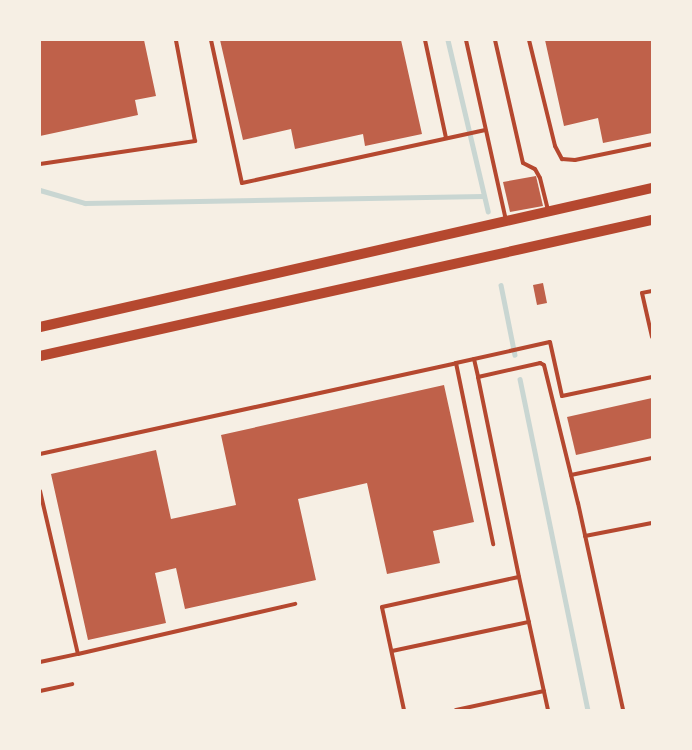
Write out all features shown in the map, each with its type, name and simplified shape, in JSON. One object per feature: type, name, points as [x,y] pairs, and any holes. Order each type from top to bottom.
[{"type":"main road","points":[[40,327],[652,188]]},
{"type":"main road","points":[[40,356],[652,220]]},
{"type":"lane","points":[[40,164],[195,141],[176,40]]},
{"type":"lane","points":[[211,40],[242,183],[485,130]]},
{"type":"lane","points":[[425,40],[446,138]]},
{"type":"lane","points":[[466,40],[506,221]]},
{"type":"lane","points":[[495,40],[523,163],[535,169],[540,178],[548,212]]},
{"type":"lane","points":[[529,40],[555,146],[562,159],[575,160],[652,144]]},
{"type":"lane","points":[[652,291],[642,293],[652,336]]},
{"type":"lane","points":[[40,454],[550,342],[562,396],[652,377]]},
{"type":"lane","points":[[474,359],[548,710]]},
{"type":"lane","points":[[456,363],[493,544]]},
{"type":"lane","points":[[478,377],[533,363],[544,365],[586,536],[623,710]]},
{"type":"lane","points":[[571,475],[652,458]]},
{"type":"lane","points":[[40,491],[78,654]]},
{"type":"lane","points":[[586,536],[652,523]]},
{"type":"lane","points":[[404,710],[382,607],[519,577]]},
{"type":"lane","points":[[40,662],[295,604]]},
{"type":"lane","points":[[392,651],[529,622]]},
{"type":"lane","points":[[40,691],[72,684]]},
{"type":"lane","points":[[456,710],[544,691]]},
{"type":"building","points":[[40,40],[144,40],[156,96],[135,100],[138,115],[40,136]]},
{"type":"building","points":[[220,40],[401,40],[422,134],[365,146],[363,134],[295,149],[291,129],[243,140]]},
{"type":"building","points":[[545,40],[652,40],[652,133],[603,143],[598,118],[564,126]]},
{"type":"building","points":[[536,176],[543,206],[510,212],[503,182]]},
{"type":"building","points":[[543,283],[547,303],[537,305],[533,285]]},
{"type":"building","points":[[444,385],[474,522],[433,531],[440,563],[387,574],[367,483],[298,499],[316,580],[185,609],[176,568],[155,573],[166,623],[88,640],[51,474],[156,450],[171,519],[236,505],[221,435]]},
{"type":"building","points":[[652,398],[652,438],[576,455],[567,417]]},
{"type":"waterway","points":[[448,40],[488,211]]},
{"type":"waterway","points":[[40,190],[85,203],[483,196]]},
{"type":"waterway","points":[[501,285],[515,355]]},
{"type":"waterway","points":[[520,379],[588,710]]}]
